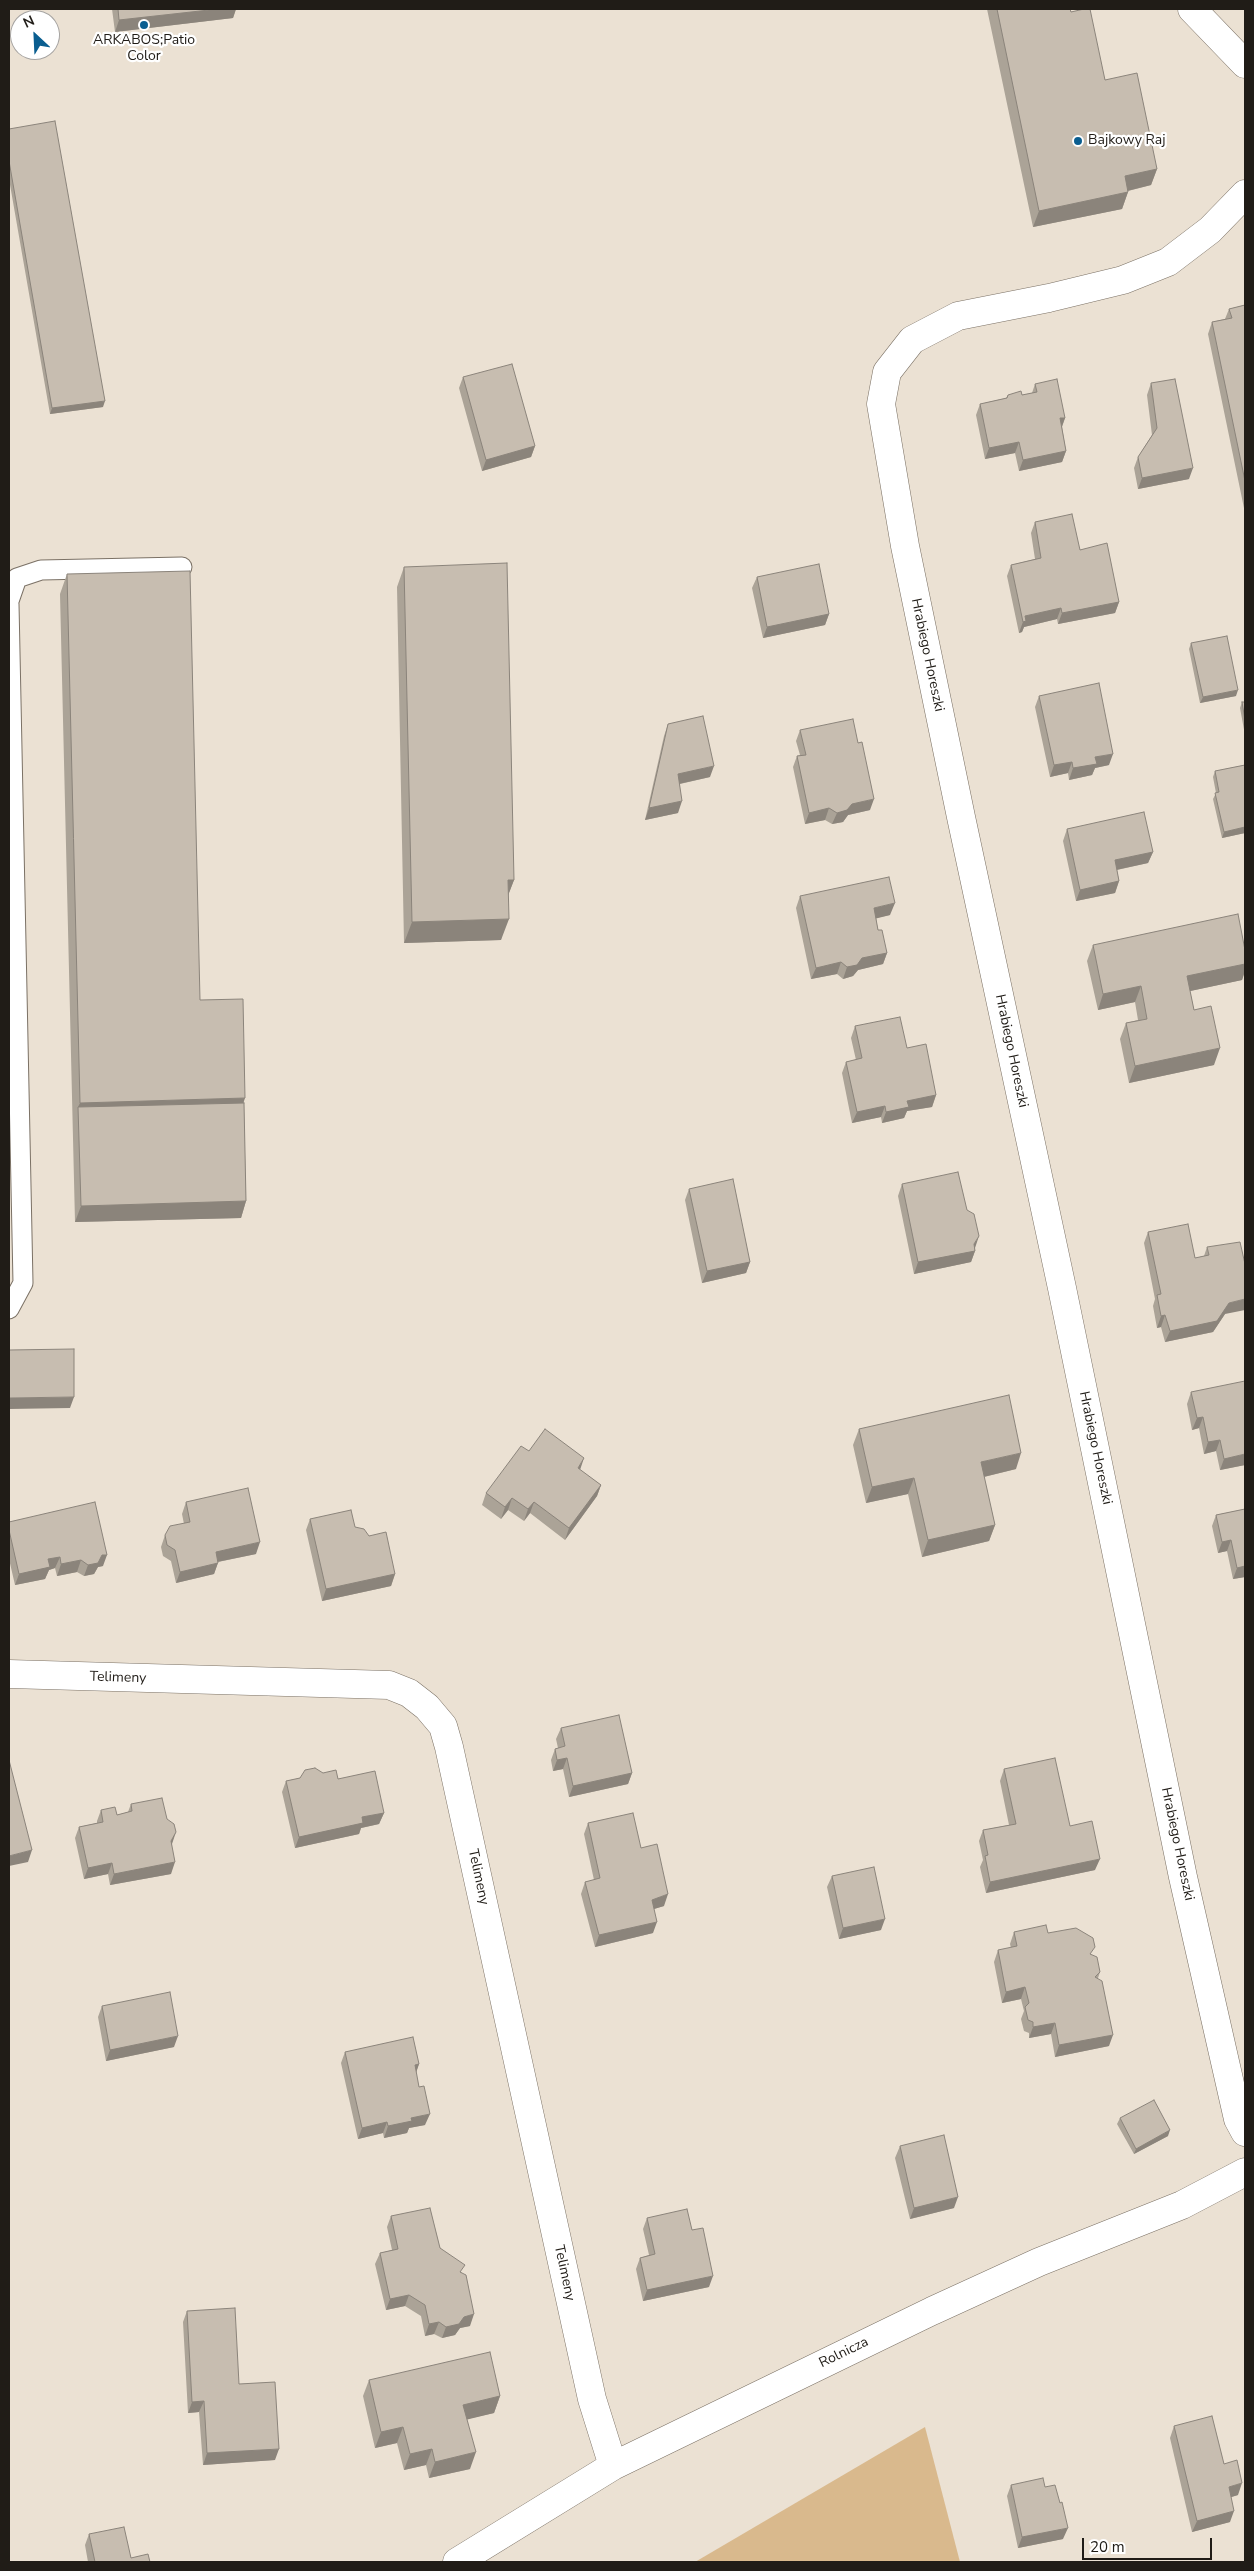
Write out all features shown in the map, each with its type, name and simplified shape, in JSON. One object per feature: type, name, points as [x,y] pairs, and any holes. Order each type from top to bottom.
[{"type":"street","points":[[1192,9],[1245,64]]},
{"type":"street","name":"Hrabiego Horeszki","points":[[1245,194],[1210,230],[1168,262],[1123,280],[1049,298],[958,316],[912,340],[887,372],[881,404],[909,565],[1062,1288],[1183,1877],[1238,2119],[1245,2132]]},
{"type":"street","name":"Telimeny","points":[[9,1674],[389,1685],[409,1693],[427,1707],[443,1726],[450,1747],[592,2399],[613,2466]]},
{"type":"street","name":"Rolnicza","points":[[457,2562],[613,2466],[932,2311],[1039,2262],[1182,2205],[1245,2172]]},
{"type":"lane","points":[[9,1308],[23,1283],[9,602],[17,578],[41,570],[182,567]]},
{"type":"shaded area","points":[[925,2427],[960,2562],[695,2562]]},
{"type":"building","points":[[118,9],[218,9],[119,20]]},
{"type":"building","name":"Bajkowy Raj","points":[[997,9],[1070,9],[1071,12],[1090,9],[1105,80],[1137,73],[1157,169],[1125,176],[1128,192],[1039,211]]},
{"type":"building","points":[[55,121],[105,401],[52,408],[9,161],[9,129]]},
{"type":"building","points":[[1245,305],[1245,481],[1212,322],[1232,318],[1229,309]]},
{"type":"building","points":[[512,364],[535,446],[486,460],[463,377]]},
{"type":"building","points":[[1057,379],[1065,418],[1060,418],[1066,451],[1023,460],[1019,442],[989,448],[980,404],[1007,398],[1008,395],[1021,391],[1022,395],[1037,392],[1035,384]]},
{"type":"building","points":[[1175,379],[1193,468],[1142,478],[1138,457],[1157,428],[1151,383]]},
{"type":"building","points":[[1072,514],[1080,550],[1107,543],[1119,602],[1062,613],[1061,608],[1025,616],[1026,621],[1023,622],[1011,565],[1041,558],[1035,522]]},
{"type":"building","points":[[507,563],[514,880],[508,880],[509,919],[412,922],[404,567]]},
{"type":"building","points":[[819,564],[829,614],[767,627],[757,577]]},
{"type":"building","points":[[190,571],[200,1000],[243,999],[245,1098],[80,1103],[67,574]]},
{"type":"building","points":[[1227,636],[1238,690],[1203,697],[1191,643]]},
{"type":"building","points":[[1099,683],[1113,754],[1095,757],[1097,764],[1073,768],[1072,762],[1054,765],[1039,696]]},
{"type":"building","points":[[1242,702],[1245,702],[1245,720]]},
{"type":"building","points":[[703,716],[714,766],[678,774],[682,801],[649,808],[668,724]]},
{"type":"building","points":[[853,719],[858,743],[862,742],[874,799],[852,804],[847,810],[837,813],[829,808],[809,813],[797,756],[806,755],[800,730]]},
{"type":"building","points":[[1245,765],[1245,827],[1224,832],[1215,793],[1219,792],[1215,771]]},
{"type":"building","points":[[1144,812],[1153,852],[1115,860],[1119,881],[1080,890],[1067,829]]},
{"type":"building","points":[[889,877],[895,903],[874,908],[878,930],[882,930],[887,953],[862,958],[857,965],[847,967],[841,962],[816,968],[800,896]]},
{"type":"building","points":[[1238,914],[1245,950],[1245,964],[1187,976],[1194,1010],[1211,1006],[1220,1048],[1135,1066],[1126,1023],[1147,1019],[1141,986],[1103,994],[1093,945]]},
{"type":"building","points":[[900,1017],[907,1048],[926,1044],[936,1095],[907,1101],[909,1107],[886,1112],[885,1106],[857,1112],[846,1062],[862,1058],[855,1026]]},
{"type":"building","points":[[244,1103],[246,1201],[81,1206],[78,1107]]},
{"type":"building","points":[[958,1172],[967,1210],[974,1214],[979,1236],[974,1244],[975,1251],[918,1262],[902,1184]]},
{"type":"building","points":[[733,1179],[750,1262],[707,1271],[689,1189]]},
{"type":"building","points":[[1188,1224],[1195,1258],[1209,1255],[1207,1247],[1240,1242],[1245,1264],[1245,1299],[1229,1303],[1217,1321],[1170,1331],[1165,1315],[1161,1316],[1157,1295],[1161,1294],[1148,1232]]},
{"type":"building","points":[[74,1349],[74,1397],[9,1398],[9,1350]]},
{"type":"building","points":[[1245,1381],[1245,1454],[1224,1459],[1220,1440],[1208,1442],[1203,1417],[1197,1418],[1191,1392]]},
{"type":"building","points":[[1009,1395],[1021,1453],[981,1462],[995,1525],[928,1540],[914,1478],[872,1487],[859,1429]]},
{"type":"building","points":[[545,1429],[584,1458],[578,1468],[601,1485],[569,1528],[534,1502],[528,1509],[512,1498],[505,1507],[486,1493],[521,1446],[529,1451]]},
{"type":"building","points":[[248,1488],[260,1542],[216,1552],[218,1563],[180,1572],[175,1550],[167,1545],[165,1535],[170,1526],[190,1522],[186,1502]]},
{"type":"building","points":[[95,1502],[107,1555],[102,1555],[98,1563],[88,1565],[81,1560],[61,1564],[60,1557],[48,1559],[50,1567],[19,1574],[9,1530],[9,1522]]},
{"type":"building","points":[[1245,1509],[1245,1566],[1237,1568],[1231,1540],[1222,1542],[1216,1515]]},
{"type":"building","points":[[351,1510],[355,1527],[364,1529],[369,1536],[386,1532],[395,1574],[326,1589],[310,1519]]},
{"type":"building","points":[[619,1715],[632,1773],[573,1786],[567,1758],[557,1760],[555,1749],[565,1746],[561,1728]]},
{"type":"building","points":[[1055,1758],[1070,1826],[1092,1821],[1100,1859],[990,1882],[985,1856],[988,1855],[983,1830],[1016,1824],[1004,1769]]},
{"type":"building","points":[[9,1760],[32,1850],[9,1856]]},
{"type":"building","points":[[315,1768],[323,1773],[336,1770],[338,1779],[375,1771],[384,1813],[362,1817],[363,1823],[299,1837],[286,1781],[300,1778],[305,1770]]},
{"type":"building","points":[[162,1798],[167,1819],[174,1824],[176,1832],[171,1841],[175,1862],[114,1874],[112,1863],[88,1868],[79,1827],[103,1822],[101,1810],[115,1807],[117,1815],[132,1811],[131,1804]]},
{"type":"building","points":[[633,1813],[641,1848],[657,1844],[668,1894],[652,1900],[657,1922],[599,1935],[585,1882],[600,1878],[588,1823]]},
{"type":"building","points":[[874,1867],[885,1919],[843,1928],[832,1876]]},
{"type":"building","points":[[1046,1925],[1048,1933],[1076,1928],[1093,1938],[1095,1947],[1090,1954],[1097,1957],[1100,1972],[1095,1977],[1102,1981],[1113,2035],[1059,2045],[1055,2023],[1033,2027],[1033,2022],[1028,2020],[1025,2007],[1029,2003],[1025,1987],[1006,1992],[998,1950],[1017,1946],[1014,1932]]},
{"type":"building","points":[[170,1992],[178,2036],[110,2050],[102,2006]]},
{"type":"building","points":[[413,2037],[419,2064],[415,2065],[419,2087],[424,2086],[430,2114],[411,2118],[412,2121],[388,2126],[387,2122],[362,2128],[345,2052]]},
{"type":"building","points":[[1154,2100],[1170,2130],[1136,2149],[1120,2118]]},
{"type":"building","points":[[944,2135],[958,2197],[914,2208],[900,2146]]},
{"type":"building","points":[[430,2208],[440,2248],[465,2265],[460,2272],[466,2275],[474,2314],[464,2317],[459,2324],[446,2327],[439,2322],[429,2324],[425,2305],[409,2295],[390,2299],[380,2253],[398,2249],[391,2216]]},
{"type":"building","points":[[687,2209],[692,2230],[703,2228],[713,2276],[647,2290],[640,2258],[655,2254],[647,2218]]},
{"type":"building","points":[[235,2308],[239,2384],[275,2382],[279,2449],[207,2453],[204,2401],[192,2402],[187,2311]]},
{"type":"building","points":[[490,2352],[500,2396],[463,2405],[476,2452],[435,2462],[432,2449],[410,2454],[403,2427],[381,2432],[369,2380]]},
{"type":"building","points":[[1212,2416],[1224,2464],[1237,2460],[1242,2483],[1229,2487],[1234,2511],[1197,2521],[1174,2426]]},
{"type":"building","points":[[1043,2478],[1045,2487],[1055,2485],[1060,2503],[1062,2502],[1068,2528],[1022,2537],[1011,2485]]},
{"type":"building","points":[[124,2527],[131,2558],[148,2554],[150,2562],[95,2562],[89,2534]]},
{"type":"place","name":"ARKABOS;Patio Color","points":[[144,25]]},
{"type":"place","name":"Bajkowy Raj","points":[[1078,141]]}]
